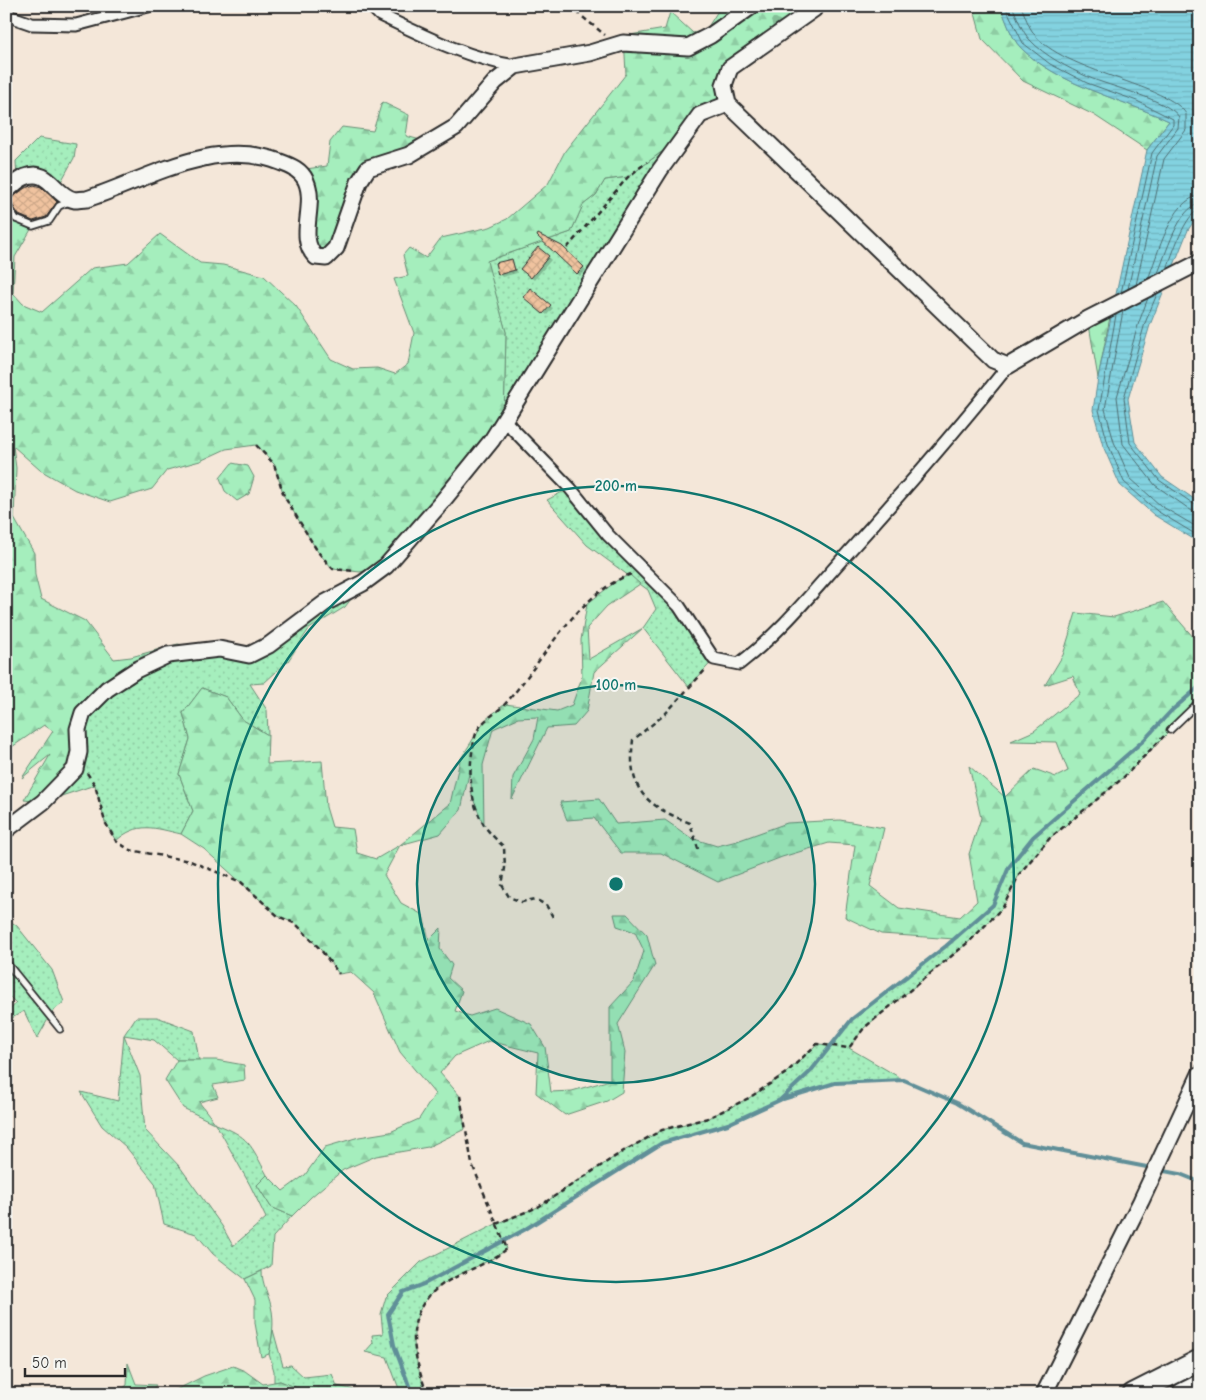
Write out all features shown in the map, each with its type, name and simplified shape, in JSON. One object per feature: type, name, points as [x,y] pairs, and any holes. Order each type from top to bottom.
[{"type":"highway","points":[[1133,1394],[1200,1360]]},
{"type":"highway","points":[[1182,1394],[1200,1385]]},
{"type":"street","points":[[6,16],[32,24],[76,25],[148,6]]},
{"type":"street","points":[[371,6],[380,15],[460,51],[494,63],[515,66],[590,53],[623,43],[688,47],[711,35],[752,6]]},
{"type":"street","points":[[814,7],[730,68],[724,85],[728,104],[994,360],[1008,366]]},
{"type":"street","points":[[6,190],[22,177],[37,175],[52,182],[57,189],[73,200],[86,199],[178,164],[221,155],[257,155],[299,170],[306,180],[310,192],[306,240],[308,250],[316,258],[326,258],[336,248],[359,182],[368,168],[409,155],[456,127],[495,82],[515,66]]},
{"type":"street","points":[[6,830],[43,802],[75,769],[78,729],[83,713],[107,689],[136,670],[168,655],[219,649],[249,655],[269,645],[325,604],[363,583],[386,566],[468,470],[504,420],[660,170],[700,115],[728,104]]},
{"type":"street","points":[[504,420],[570,488],[608,535],[679,606],[714,659],[739,664],[766,643],[793,616],[938,452],[1008,366],[1088,320],[1197,263]]},
{"type":"street","points":[[1044,1394],[1142,1201],[1200,1074]]},
{"type":"lane","points":[[6,203],[16,219],[33,226],[49,221],[59,206],[73,200]]},
{"type":"lane","points":[[1170,730],[1200,702]]},
{"type":"lane","points":[[6,962],[60,1029]]},
{"type":"path","points":[[569,6],[596,27],[615,46]]},
{"type":"path","points":[[567,248],[628,177],[652,159]]},
{"type":"path","points":[[256,445],[274,464],[284,496],[318,552],[333,569],[360,572]]},
{"type":"path","points":[[553,917],[546,905],[535,899],[522,902],[509,897],[502,885],[505,868],[504,847],[484,826],[472,796],[470,767],[475,734],[486,720],[505,704],[547,650],[587,604],[619,579],[644,569]]},
{"type":"path","points":[[698,850],[690,823],[666,813],[642,795],[631,763],[634,740],[665,714],[714,659]]},
{"type":"path","points":[[496,1224],[538,1207],[622,1152],[662,1130],[708,1118],[749,1098],[786,1073],[817,1044],[849,1048],[864,1028],[971,940],[1003,907],[1020,873],[1050,838],[1123,778],[1170,730]]},
{"type":"path","points":[[77,760],[95,785],[105,822],[116,841],[130,850],[190,861],[241,882],[278,916],[296,924],[322,950],[339,974]]},
{"type":"path","points":[[427,1394],[416,1364],[414,1341],[415,1324],[423,1302],[443,1284],[497,1257],[507,1249],[472,1164],[460,1096]]},
{"type":"green space","points":[[721,6],[735,6],[742,13],[752,6],[811,6],[730,68],[728,104],[700,115],[682,140],[660,153],[628,177],[605,180],[596,195],[583,205],[571,232],[487,261],[506,332],[504,420],[386,566],[360,572],[333,569],[318,552],[284,496],[274,464],[256,445],[226,449],[200,461],[167,470],[152,489],[110,502],[75,490],[40,470],[13,446],[16,468],[14,518],[34,553],[35,575],[41,599],[85,621],[114,659],[131,657],[178,644],[206,649],[168,655],[83,713],[79,752],[43,802],[24,800],[50,755],[22,778],[53,731],[44,725],[6,751],[6,203],[16,219],[33,226],[15,257],[13,293],[23,304],[42,312],[92,268],[128,263],[160,234],[200,263],[223,265],[264,276],[296,306],[331,359],[353,369],[377,368],[395,374],[408,364],[414,333],[394,279],[408,276],[403,255],[409,248],[426,258],[441,238],[490,227],[507,219],[548,184],[565,151],[626,74],[624,36],[665,29],[670,12],[693,33],[706,30]]},
{"type":"green space","points":[[973,6],[1000,6],[1017,44],[1036,61],[1053,72],[1072,82],[1169,121],[1147,150],[1094,115],[1023,81],[982,39]]},
{"type":"green space","points":[[382,102],[409,115],[406,136],[431,143],[368,168],[336,248],[316,257],[310,207],[299,170],[327,166],[330,142],[342,127],[373,131]]},
{"type":"green space","points":[[39,138],[76,144],[74,158],[57,189],[52,182],[17,181],[16,161]]},
{"type":"green space","points":[[682,140],[504,420],[506,332],[486,261],[571,232],[583,205],[596,195],[605,180],[628,177],[660,153]]},
{"type":"green space","points":[[1112,307],[1098,378],[1088,319]]},
{"type":"green space","points":[[232,463],[248,466],[254,477],[249,494],[237,501],[225,491],[220,478]]},
{"type":"green space","points":[[570,488],[648,574],[714,659],[689,687],[643,628],[656,609],[648,590],[587,545],[547,500]]},
{"type":"green space","points":[[630,575],[640,584],[607,606],[587,628],[589,659],[643,628],[594,672],[587,711],[574,726],[547,728],[512,799],[513,777],[534,739],[538,717],[518,718],[493,729],[483,765],[484,826],[472,796],[470,769],[461,810],[440,834],[400,845],[450,804],[460,760],[485,720],[505,704],[557,711],[572,705],[582,677],[581,640],[587,604],[619,579]]},
{"type":"green space","points":[[363,583],[345,607],[309,629],[288,661],[264,683],[250,684],[267,710],[268,735],[243,720],[226,697],[202,688],[183,713],[190,739],[179,774],[193,811],[181,834],[155,828],[139,828],[116,841],[105,822],[95,785],[43,802],[83,713],[168,655],[249,655]]},
{"type":"green space","points":[[1163,602],[1200,645],[1200,686],[1171,711],[1144,740],[1033,837],[1009,867],[993,905],[955,939],[881,934],[845,917],[855,845],[829,843],[782,857],[718,882],[661,853],[621,853],[594,818],[567,820],[560,802],[599,799],[616,824],[665,820],[691,838],[717,846],[787,823],[840,820],[884,828],[870,886],[899,908],[960,917],[977,901],[969,854],[981,818],[969,766],[1005,797],[1034,769],[1056,777],[1068,771],[1057,742],[1011,741],[1034,731],[1080,694],[1073,676],[1045,685],[1063,655],[1076,613],[1114,617]]},
{"type":"green space","points":[[1200,686],[1200,701],[1123,778],[1050,838],[1020,873],[1003,907],[971,940],[864,1028],[849,1048],[904,1080],[835,1083],[780,1100],[728,1124],[662,1143],[504,1241],[507,1249],[492,1259],[443,1284],[430,1295],[421,1307],[414,1335],[417,1364],[427,1394],[401,1394],[387,1357],[365,1352],[373,1343],[372,1335],[383,1334],[381,1314],[386,1297],[421,1262],[496,1224],[538,1207],[622,1152],[662,1130],[708,1118],[749,1098],[786,1073],[817,1044],[832,1045],[852,1019],[946,946],[993,905],[1009,867],[1033,837],[1144,740],[1171,711]]},
{"type":"green space","points":[[202,688],[226,697],[243,720],[268,735],[267,764],[322,761],[326,807],[332,827],[353,829],[357,853],[376,859],[400,845],[384,875],[401,903],[423,915],[429,940],[441,928],[440,949],[452,965],[448,978],[462,991],[455,1011],[470,1016],[495,1008],[531,1024],[545,1047],[551,1092],[572,1091],[610,1080],[610,1007],[634,981],[644,951],[635,932],[617,926],[614,914],[627,914],[647,935],[655,965],[618,1024],[625,1052],[622,1092],[607,1101],[565,1115],[536,1093],[538,1053],[489,1041],[455,1056],[440,1073],[460,1096],[465,1129],[428,1147],[376,1156],[343,1170],[292,1216],[271,1207],[257,1185],[267,1175],[283,1191],[305,1175],[325,1147],[359,1137],[390,1132],[419,1119],[435,1094],[400,1052],[374,993],[351,972],[339,974],[321,950],[296,924],[278,916],[204,849],[181,834],[193,811],[179,774],[190,739],[183,713]]},
{"type":"green space","points":[[6,918],[17,926],[52,970],[64,1002],[52,1012],[37,1039],[24,1011],[6,1024],[6,1015],[16,1003],[6,993]]},
{"type":"green space","points":[[136,1017],[157,1017],[194,1031],[199,1060],[177,1060],[154,1040],[124,1035]]},
{"type":"green space","points":[[124,1035],[140,1076],[145,1130],[180,1167],[222,1226],[233,1246],[266,1218],[216,1124],[236,1133],[252,1149],[267,1175],[257,1185],[271,1207],[292,1216],[273,1237],[271,1266],[245,1279],[213,1254],[196,1234],[164,1224],[155,1183],[126,1147],[102,1126],[81,1092],[118,1101]]},
{"type":"green space","points":[[177,1060],[216,1060],[244,1065],[245,1080],[213,1085],[218,1097],[199,1102],[216,1124],[183,1108],[165,1080]]},
{"type":"green space","points":[[262,1271],[271,1306],[273,1324],[269,1354],[261,1357],[255,1323],[255,1300],[245,1279]]},
{"type":"green space","points":[[273,1330],[283,1366],[291,1365],[304,1377],[332,1374],[337,1386],[360,1391],[361,1394],[312,1394],[280,1381],[274,1382],[274,1371],[269,1354]]},
{"type":"green space","points":[[128,1363],[136,1384],[156,1385],[150,1394],[116,1394],[127,1385]]},
{"type":"green space","points":[[233,1366],[245,1371],[263,1384],[280,1381],[312,1394],[262,1390],[233,1394],[163,1394]]},
{"type":"water","points":[[1000,6],[1200,6],[1200,212],[1188,230],[1150,325],[1128,399],[1135,442],[1162,477],[1200,503],[1200,543],[1154,515],[1120,485],[1103,446],[1093,410],[1098,378],[1147,150],[1169,121],[1072,82],[1036,61],[1017,44]]},
{"type":"building","points":[[34,185],[41,187],[57,202],[46,217],[33,221],[19,215],[9,200],[25,188]]},
{"type":"building","points":[[538,234],[562,246],[584,267],[577,274],[537,236]]},
{"type":"building","points":[[538,247],[549,256],[531,278],[520,269]]},
{"type":"building","points":[[512,259],[515,270],[498,275],[495,263]]},
{"type":"building","points":[[530,288],[551,305],[543,314],[523,297]]},
{"type":"waterway","points":[[412,1394],[394,1345],[388,1314],[403,1292],[424,1284],[524,1230],[662,1143],[728,1124],[780,1100],[810,1072],[852,1019],[946,946],[993,905],[1009,867],[1033,837],[1144,740],[1171,711],[1200,686]]},
{"type":"waterway","points":[[783,1099],[835,1083],[904,1080],[957,1103],[1022,1143],[1152,1168]]},
{"type":"waterway","points":[[1159,1170],[1180,1174],[1200,1182]]}]
